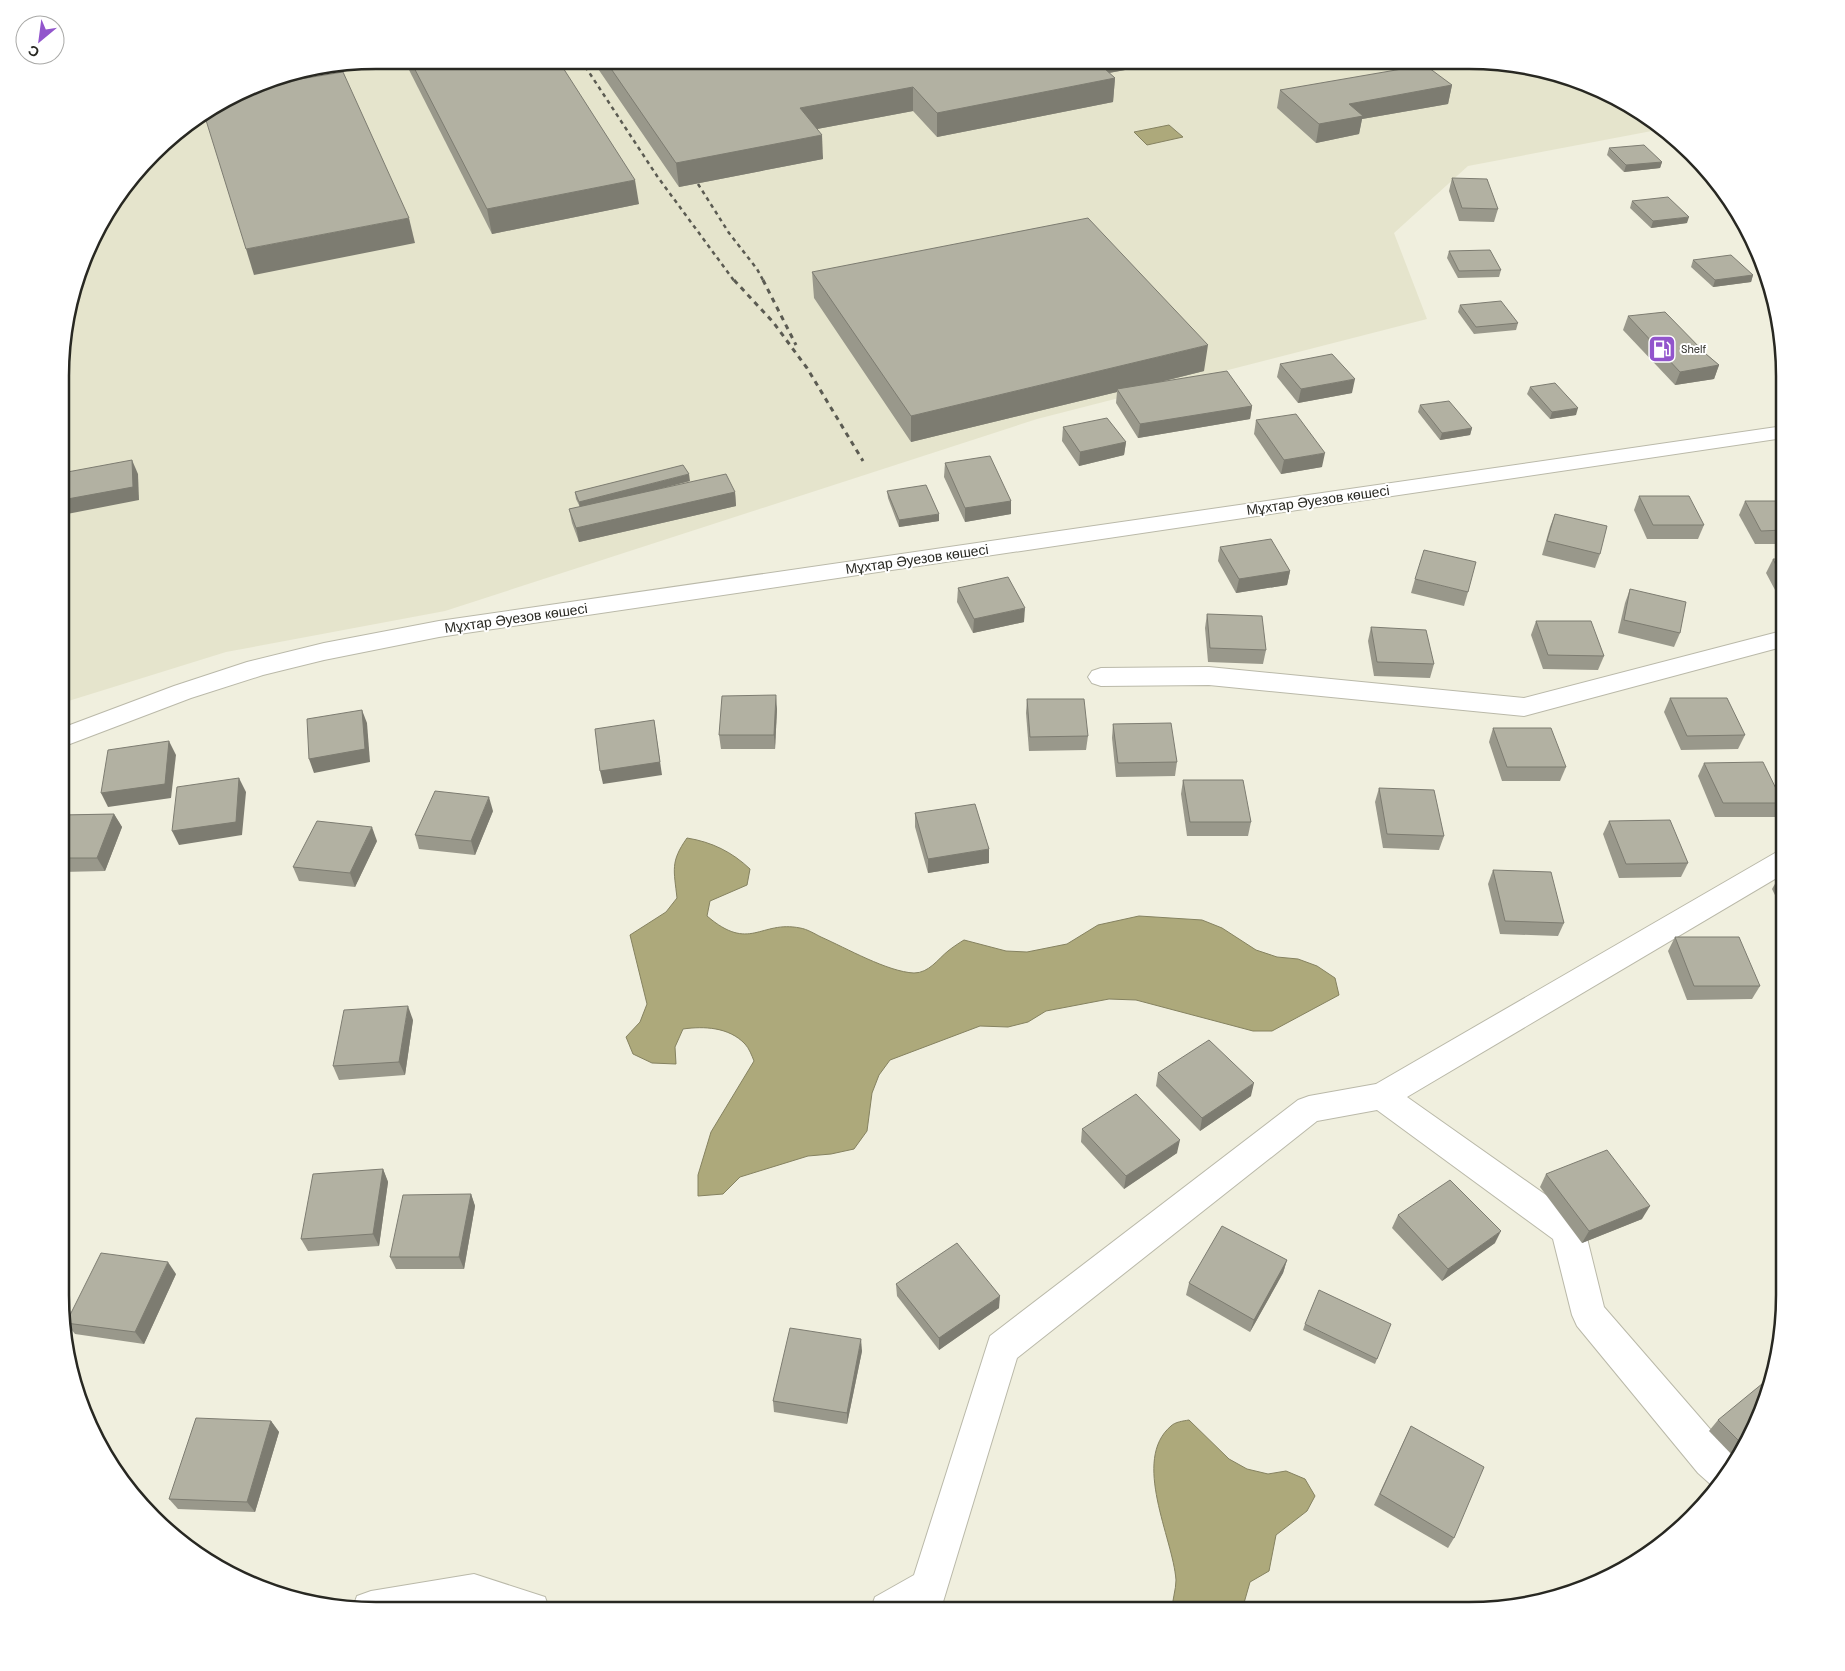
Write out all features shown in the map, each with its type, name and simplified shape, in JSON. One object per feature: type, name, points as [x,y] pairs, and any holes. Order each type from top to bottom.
[{"type":"street","name":"Мұхтар Әуезов көшесі","points":[[69,735],[200,686],[256,668],[331,650],[439,629],[1776,433]]},
{"type":"street","points":[[1101,677],[1210,676],[1524,707],[1776,641]]},
{"type":"street","points":[[905,1602],[929,1588],[1002,1348],[1309,1109],[1382,1096],[1776,865]]},
{"type":"street","points":[[1382,1096],[1568,1230],[1589,1315],[1722,1471]]},
{"type":"street","points":[[419,1602],[474,1593],[502,1602]]},
{"type":"shaded area","points":[[355,69],[1490,69],[1549,79],[1587,92],[1623,110],[1654,131],[1468,166],[1394,233],[1427,319],[1037,419],[445,611],[226,652],[69,701],[69,355],[79,296],[92,258],[110,222],[132,189],[173,145],[205,120],[240,100],[277,85],[335,71]]},
{"type":"shaded area","points":[[1169,125],[1183,137],[1147,145],[1134,132]]},
{"type":"shaded area","points":[[687,838],[705,842],[721,849],[750,869],[747,885],[710,901],[707,916],[722,927],[734,932],[745,934],[786,927],[803,929],[880,964],[904,972],[914,973],[929,968],[964,940],[1006,951],[1027,952],[1067,944],[1098,925],[1139,916],[1202,920],[1222,928],[1256,950],[1277,957],[1298,959],[1317,966],[1335,978],[1339,995],[1272,1031],[1253,1031],[1136,1000],[1109,999],[1046,1011],[1028,1022],[1008,1027],[980,1026],[890,1060],[879,1075],[872,1093],[867,1131],[854,1149],[808,1156],[740,1177],[723,1194],[698,1196],[698,1175],[711,1132],[754,1061],[751,1054],[745,1044],[732,1034],[716,1029],[691,1028],[683,1029],[675,1047],[676,1064],[652,1063],[633,1054],[626,1037],[640,1022],[647,1004],[630,935],[666,912],[677,898],[674,866]]},
{"type":"shaded area","points":[[1189,1420],[1229,1459],[1247,1469],[1268,1474],[1286,1471],[1305,1479],[1315,1496],[1307,1511],[1276,1535],[1269,1571],[1250,1582],[1244,1602],[1173,1602],[1176,1580],[1157,1500],[1154,1458],[1160,1441],[1171,1426]]},
{"type":"building","points":[[415,69],[564,69],[635,180],[487,209]]},
{"type":"building","points":[[611,69],[1105,69],[1115,78],[937,113],[913,87],[800,108],[822,135],[676,163]]},
{"type":"building","points":[[1402,69],[1430,69],[1452,85],[1349,104],[1363,116],[1319,124],[1280,90]]},
{"type":"building","points":[[343,72],[409,218],[246,249],[206,120],[240,100],[291,81]]},
{"type":"building","points":[[1644,145],[1662,162],[1626,165],[1609,148]]},
{"type":"building","points":[[1452,178],[1487,179],[1498,209],[1462,208]]},
{"type":"building","points":[[1668,197],[1689,217],[1653,221],[1632,201]]},
{"type":"building","points":[[1088,218],[1208,345],[911,416],[812,272]]},
{"type":"building","points":[[1490,250],[1501,270],[1459,271],[1449,251]]},
{"type":"building","points":[[1731,255],[1753,275],[1715,280],[1693,260]]},
{"type":"building","points":[[1501,301],[1518,323],[1476,327],[1460,305]]},
{"type":"building","points":[[1665,312],[1719,365],[1680,372],[1628,316]]},
{"type":"building","points":[[1332,354],[1355,379],[1301,389],[1280,364]]},
{"type":"building","points":[[1227,371],[1252,406],[1140,424],[1117,389]]},
{"type":"building","points":[[1555,383],[1578,408],[1552,412],[1530,387]]},
{"type":"building","points":[[1449,401],[1472,428],[1442,433],[1420,405]]},
{"type":"building","points":[[1296,414],[1325,453],[1284,460],[1256,420]]},
{"type":"building","points":[[1107,418],[1126,442],[1080,452],[1063,427]]},
{"type":"building","points":[[990,456],[1011,501],[965,508],[945,463]]},
{"type":"building","points":[[132,460],[133,487],[69,499],[69,472]]},
{"type":"building","points":[[683,465],[689,474],[579,502],[575,492]]},
{"type":"building","points":[[726,474],[735,492],[576,528],[569,509]]},
{"type":"building","points":[[926,485],[939,514],[899,520],[887,491]]},
{"type":"building","points":[[1639,496],[1689,496],[1704,525],[1653,525]]},
{"type":"building","points":[[1745,501],[1776,501],[1776,530],[1761,531]]},
{"type":"building","points":[[1555,514],[1607,526],[1600,554],[1547,541]]},
{"type":"building","points":[[1271,539],[1290,571],[1239,579],[1220,547]]},
{"type":"building","points":[[1424,550],[1476,562],[1468,592],[1415,579]]},
{"type":"building","points":[[1008,577],[1025,608],[974,619],[958,588]]},
{"type":"building","points":[[1630,589],[1686,602],[1680,633],[1624,620]]},
{"type":"building","points":[[1207,614],[1262,616],[1266,650],[1210,648]]},
{"type":"building","points":[[1536,621],[1591,621],[1604,656],[1548,655]]},
{"type":"building","points":[[1371,627],[1426,630],[1434,664],[1377,662]]},
{"type":"building","points":[[776,695],[774,735],[719,735],[722,696]]},
{"type":"building","points":[[1670,698],[1727,698],[1745,735],[1687,736]]},
{"type":"building","points":[[1027,699],[1084,699],[1088,736],[1030,737]]},
{"type":"building","points":[[362,710],[365,749],[309,759],[307,719]]},
{"type":"building","points":[[654,720],[660,762],[600,771],[595,729]]},
{"type":"building","points":[[1171,723],[1177,762],[1118,763],[1113,724]]},
{"type":"building","points":[[1493,728],[1551,728],[1566,767],[1507,767]]},
{"type":"building","points":[[169,741],[165,784],[101,793],[108,750]]},
{"type":"building","points":[[1763,762],[1776,789],[1776,803],[1723,803],[1704,763]]},
{"type":"building","points":[[239,778],[236,822],[172,831],[177,787]]},
{"type":"building","points":[[1183,780],[1243,780],[1251,822],[1190,822]]},
{"type":"building","points":[[1379,788],[1434,790],[1444,836],[1387,834]]},
{"type":"building","points":[[435,791],[489,797],[471,841],[415,835]]},
{"type":"building","points":[[975,804],[989,849],[928,859],[915,813]]},
{"type":"building","points":[[114,814],[97,858],[69,858],[69,815]]},
{"type":"building","points":[[1670,820],[1688,863],[1626,864],[1609,821]]},
{"type":"building","points":[[317,821],[372,827],[350,873],[293,867]]},
{"type":"building","points":[[1493,870],[1551,872],[1564,923],[1505,921]]},
{"type":"building","points":[[1675,937],[1739,937],[1760,986],[1694,986]]},
{"type":"building","points":[[408,1006],[399,1062],[333,1066],[344,1010]]},
{"type":"building","points":[[1209,1040],[1254,1083],[1202,1118],[1158,1073]]},
{"type":"building","points":[[1136,1094],[1180,1140],[1126,1176],[1082,1129]]},
{"type":"building","points":[[1607,1150],[1650,1206],[1589,1231],[1546,1174]]},
{"type":"building","points":[[383,1169],[373,1234],[301,1239],[313,1174]]},
{"type":"building","points":[[1450,1180],[1501,1231],[1448,1269],[1398,1215]]},
{"type":"building","points":[[471,1194],[459,1257],[390,1257],[403,1195]]},
{"type":"building","points":[[1222,1226],[1287,1260],[1254,1320],[1189,1283]]},
{"type":"building","points":[[957,1243],[1000,1296],[939,1338],[896,1284]]},
{"type":"building","points":[[101,1253],[168,1262],[135,1332],[70,1323],[69,1317]]},
{"type":"building","points":[[1319,1290],[1391,1324],[1377,1359],[1305,1324]]},
{"type":"building","points":[[790,1328],[861,1339],[847,1413],[773,1401]]},
{"type":"building","points":[[1764,1383],[1753,1413],[1739,1441],[1718,1420]]},
{"type":"building","points":[[196,1418],[271,1421],[247,1502],[169,1499]]},
{"type":"building","points":[[1411,1426],[1484,1467],[1454,1538],[1380,1494]]},
{"type":"railway","points":[[587,69],[657,176],[735,282]]},
{"type":"railway","points":[[698,184],[729,233],[757,269],[764,282]]},
{"type":"railway","points":[[734,280],[773,322],[807,368],[863,461]]},
{"type":"railway","points":[[763,280],[796,345]]},
{"type":"place","name":"Shelf","points":[[1662,349]]}]
